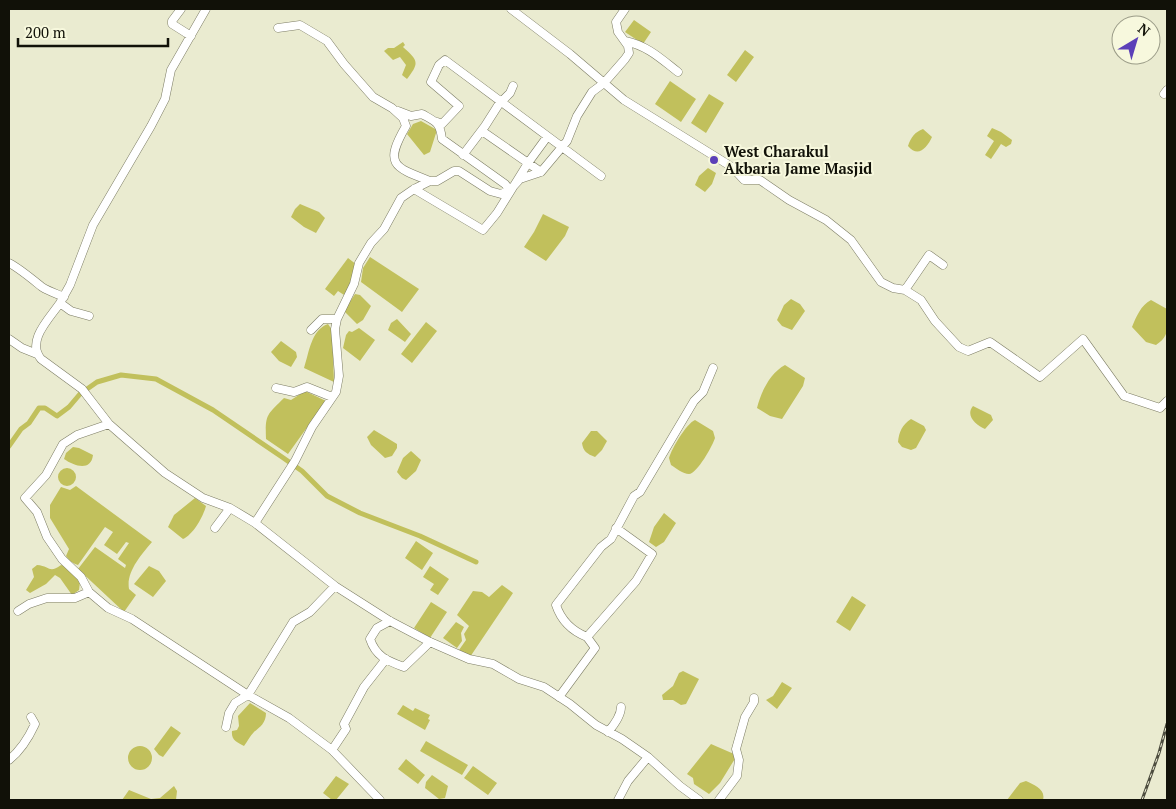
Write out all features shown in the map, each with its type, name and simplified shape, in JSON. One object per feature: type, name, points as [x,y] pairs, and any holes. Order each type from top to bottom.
[{"type":"street","points":[[181,9],[172,21],[172,24],[191,36]]},
{"type":"street","points":[[206,9],[171,70],[165,99],[151,126],[93,225],[62,300],[35,342],[37,354],[84,391],[109,424],[165,473],[203,498],[230,508],[255,523],[335,586],[390,621],[468,659],[493,664],[519,679],[544,687],[596,725],[648,757],[680,786],[700,800]]},
{"type":"street","points":[[512,9],[634,107],[732,166],[744,180],[760,180],[789,200],[826,220],[852,240],[882,282],[893,288],[905,290],[921,300],[935,321],[959,347],[968,351],[990,342],[1040,377],[1083,339],[1124,396],[1160,408],[1167,401]]},
{"type":"street","points":[[392,108],[403,118],[406,126],[394,151],[394,160],[401,169],[437,182],[454,171],[459,171],[490,191],[501,194],[520,180],[541,172],[567,141],[577,116],[592,92],[618,68],[629,53],[628,46],[618,32],[616,22],[625,9]]},
{"type":"street","points":[[278,28],[300,25],[327,41],[373,97],[411,116],[422,114],[442,124],[459,106],[431,82],[433,75],[445,60],[601,176]]},
{"type":"street","points":[[625,42],[639,44],[647,48],[678,72]]},
{"type":"street","points":[[463,155],[501,102],[510,93],[513,86]]},
{"type":"street","points":[[437,122],[442,139],[512,187]]},
{"type":"street","points":[[482,131],[541,172]]},
{"type":"street","points":[[414,189],[483,230],[497,213],[512,187],[547,137]]},
{"type":"street","points":[[255,523],[293,463],[312,427],[336,392],[339,376],[335,329],[337,319],[354,284],[359,262],[371,243],[384,229],[401,198],[430,181]]},
{"type":"street","points":[[905,290],[929,255],[943,265]]},
{"type":"street","points":[[9,263],[62,300],[71,311],[89,316]]},
{"type":"street","points":[[311,330],[322,319],[337,319]]},
{"type":"street","points":[[9,339],[22,348],[37,354]]},
{"type":"street","points":[[559,697],[595,648],[587,637],[576,633],[560,616],[556,605],[600,547],[611,538],[634,496],[640,492],[694,401],[703,392],[713,368]]},
{"type":"street","points":[[276,388],[294,392],[307,387],[332,397]]},
{"type":"street","points":[[109,424],[77,435],[63,444],[46,475],[26,498],[37,512],[48,537],[62,559],[81,577],[89,592],[108,608],[132,619],[248,695],[289,718],[332,750],[380,800]]},
{"type":"street","points":[[215,528],[230,508]]},
{"type":"street","points":[[587,637],[636,581],[652,554],[616,528]]},
{"type":"street","points":[[226,728],[229,713],[235,703],[248,695],[293,622],[310,612],[335,586]]},
{"type":"street","points":[[18,611],[29,604],[47,598],[75,598],[89,592]]},
{"type":"street","points":[[390,621],[377,628],[370,639],[374,650],[386,660],[404,667],[430,642]]},
{"type":"street","points":[[332,750],[346,729],[344,724],[364,686],[386,660]]},
{"type":"street","points":[[719,800],[737,776],[739,760],[736,749],[745,717],[754,702],[754,698]]},
{"type":"street","points":[[608,732],[616,722],[621,710],[620,707]]},
{"type":"street","points":[[9,760],[16,754],[31,733],[35,724],[31,717]]},
{"type":"street","points":[[618,800],[628,781],[648,757]]},
{"type":"shaded area","points":[[634,20],[651,32],[643,44],[625,32]]},
{"type":"shaded area","points":[[403,42],[405,45],[403,47],[416,62],[414,69],[407,79],[402,75],[406,65],[400,57],[393,60],[384,51],[388,48],[394,48]]},
{"type":"shaded area","points":[[745,50],[754,57],[736,82],[727,75]]},
{"type":"shaded area","points":[[670,81],[696,99],[681,122],[655,104]]},
{"type":"shaded area","points":[[709,94],[724,103],[706,133],[691,123]]},
{"type":"shaded area","points":[[421,121],[437,130],[430,152],[424,155],[407,134],[413,124]]},
{"type":"shaded area","points":[[992,128],[1012,140],[1011,144],[1006,147],[1001,144],[991,159],[985,155],[994,141],[987,136]]},
{"type":"shaded area","points":[[923,129],[932,137],[928,145],[919,151],[912,150],[908,146],[910,140]]},
{"type":"shaded area","points":[[708,168],[716,173],[712,184],[705,192],[695,185],[699,176]]},
{"type":"shaded area","points":[[300,204],[319,212],[325,218],[316,233],[291,217]]},
{"type":"shaded area","points":[[543,214],[569,227],[565,236],[546,261],[524,247]]},
{"type":"shaded area","points":[[370,257],[419,289],[402,312],[361,282],[363,268]]},
{"type":"shaded area","points":[[348,258],[357,265],[351,284],[344,295],[338,291],[334,296],[325,289]]},
{"type":"shaded area","points":[[355,294],[360,295],[371,306],[363,320],[357,324],[344,311]]},
{"type":"shaded area","points":[[791,299],[800,304],[805,311],[792,330],[782,326],[777,320],[784,305]]},
{"type":"shaded area","points":[[1151,300],[1167,309],[1166,334],[1156,345],[1146,342],[1132,327],[1137,315],[1147,302]]},
{"type":"shaded area","points":[[397,319],[411,334],[405,342],[388,330],[391,323]]},
{"type":"shaded area","points":[[426,322],[437,331],[412,363],[401,354]]},
{"type":"shaded area","points":[[328,324],[332,330],[334,382],[304,368],[314,337],[322,327]]},
{"type":"shaded area","points":[[359,328],[375,340],[360,361],[343,348],[349,331],[352,332]]},
{"type":"shaded area","points":[[281,341],[296,352],[297,357],[291,367],[279,361],[271,352]]},
{"type":"shaded area","points":[[785,365],[805,378],[803,386],[782,419],[770,416],[757,408],[767,384],[775,373]]},
{"type":"shaded area","points":[[305,391],[326,401],[288,454],[266,439],[268,416],[284,398],[291,400]]},
{"type":"shaded area","points":[[973,406],[991,415],[993,420],[985,429],[975,423],[971,417],[970,413]]},
{"type":"shaded area","points":[[911,419],[924,426],[926,430],[916,448],[911,450],[902,447],[898,442],[902,429]]},
{"type":"shaded area","points":[[695,420],[713,431],[715,438],[700,464],[692,473],[687,474],[671,465],[669,458],[680,437],[691,422]]},
{"type":"shaded area","points":[[374,430],[397,444],[397,448],[392,456],[385,458],[371,445],[367,437]]},
{"type":"shaded area","points":[[591,431],[597,431],[607,441],[595,457],[586,452],[582,443]]},
{"type":"shaded area","points":[[73,447],[93,455],[89,464],[82,466],[72,464],[64,459],[66,453]]},
{"type":"shaded area","points":[[411,451],[421,460],[416,471],[406,480],[397,472],[403,458]]},
{"type":"shaded area","points":[[67,468],[73,471],[76,477],[73,483],[67,486],[61,483],[58,477],[61,471]]},
{"type":"shaded area","points":[[76,486],[152,542],[132,570],[129,589],[136,595],[124,612],[78,569],[95,547],[125,568],[126,565],[118,559],[129,543],[126,542],[117,554],[104,545],[113,532],[105,527],[78,565],[71,562],[66,556],[69,549],[50,518],[50,505],[61,487],[70,490]]},
{"type":"shaded area","points":[[195,498],[206,506],[197,525],[183,539],[168,527],[174,515]]},
{"type":"shaded area","points":[[664,513],[676,523],[664,542],[656,547],[649,542],[654,527]]},
{"type":"shaded area","points":[[416,541],[433,553],[422,570],[405,558]]},
{"type":"shaded area","points":[[37,565],[52,569],[61,565],[65,566],[80,582],[79,590],[72,595],[60,578],[55,575],[46,584],[30,593],[26,590],[34,577],[32,569]]},
{"type":"shaded area","points":[[149,566],[159,571],[166,581],[153,597],[134,584]]},
{"type":"shaded area","points":[[430,566],[449,579],[438,595],[430,590],[434,584],[423,577]]},
{"type":"shaded area","points":[[502,585],[513,593],[470,657],[459,650],[466,640],[464,634],[469,626],[457,615],[473,591],[482,592],[489,597]]},
{"type":"shaded area","points":[[852,596],[866,605],[850,631],[836,622]]},
{"type":"shaded area","points":[[431,602],[447,612],[430,638],[414,628]]},
{"type":"shaded area","points":[[456,622],[464,627],[461,633],[462,641],[457,648],[443,638]]},
{"type":"shaded area","points":[[683,671],[699,679],[686,704],[681,705],[673,700],[663,700],[662,695],[673,686],[679,673]]},
{"type":"shaded area","points":[[782,682],[792,688],[777,709],[766,700],[773,696]]},
{"type":"shaded area","points":[[250,703],[266,713],[266,716],[262,724],[244,746],[234,739],[232,731],[237,730],[239,726],[238,716]]},
{"type":"shaded area","points":[[403,705],[413,711],[415,708],[430,715],[428,719],[430,720],[425,730],[397,714]]},
{"type":"shaded area","points":[[171,726],[181,733],[163,757],[154,749]]},
{"type":"shaded area","points":[[426,741],[468,765],[462,775],[420,751]]},
{"type":"shaded area","points":[[711,744],[734,754],[736,757],[720,783],[709,794],[694,784],[693,778],[687,774]]},
{"type":"shaded area","points":[[140,746],[149,749],[152,758],[149,767],[140,770],[131,767],[128,758],[131,749]]},
{"type":"shaded area","points":[[406,759],[425,775],[418,784],[398,769]]},
{"type":"shaded area","points":[[473,766],[497,783],[488,795],[464,778]]},
{"type":"shaded area","points":[[432,775],[448,786],[445,798],[439,799],[425,788],[426,782]]},
{"type":"shaded area","points":[[336,776],[349,784],[336,800],[332,800],[323,793]]},
{"type":"shaded area","points":[[1026,781],[1041,790],[1043,800],[1007,800],[1020,783]]},
{"type":"shaded area","points":[[174,786],[177,791],[176,800],[122,800],[129,790],[151,799],[160,798]]},
{"type":"waterway","points":[[9,446],[39,408],[45,408],[57,416],[69,407],[80,394],[97,382],[121,375],[156,379],[213,410],[282,457],[302,471],[327,496],[360,513],[420,536],[476,562]]},
{"type":"railway","points":[[1142,800],[1167,724]]},
{"type":"place","name":"West Charakul Akbaria Jame Masjid","points":[[714,160]]}]
